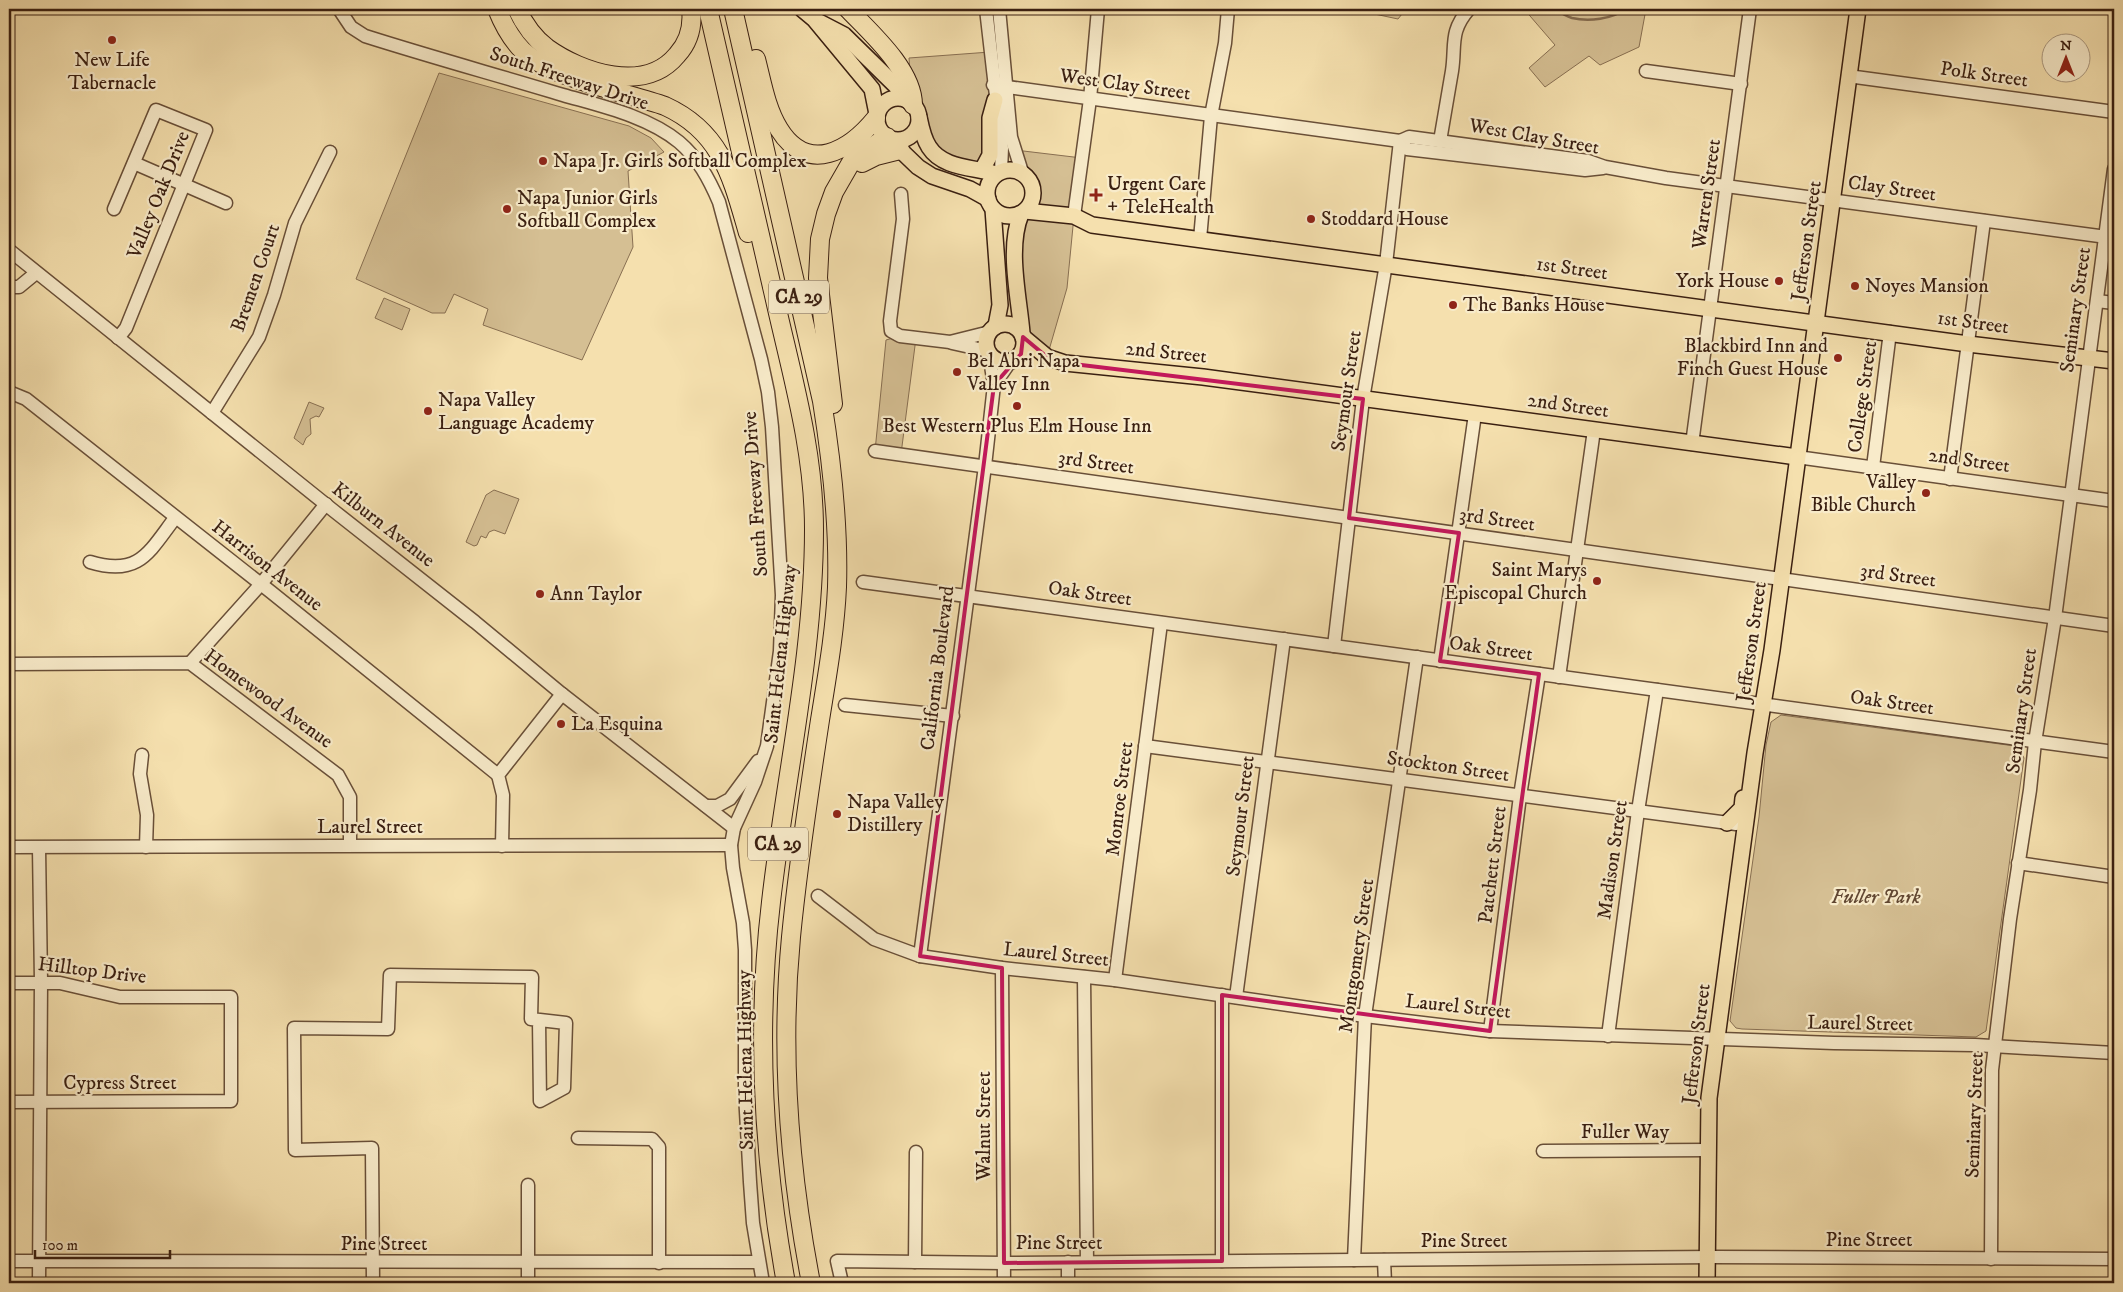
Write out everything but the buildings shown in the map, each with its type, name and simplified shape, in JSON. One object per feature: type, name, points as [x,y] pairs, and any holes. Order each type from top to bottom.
[{"type":"highway","points":[[497,9],[512,37],[522,50],[534,60],[566,75],[676,111],[696,125],[719,151],[731,173],[800,406]]},
{"type":"highway","points":[[517,9],[533,34],[547,48],[583,67],[612,76],[630,78],[656,72],[675,58],[683,48],[689,34],[691,9]]},
{"type":"highway","name":"Saint Helena Highway","points":[[708,9],[800,406],[810,461],[814,524],[813,588],[807,652],[770,903],[763,1021],[767,1140],[775,1216],[786,1283]]},
{"type":"highway","name":"Saint Helena Highway","points":[[733,9],[822,401],[832,459],[838,524],[837,589],[830,654],[795,899],[788,987],[787,1056],[790,1135],[798,1210],[810,1283]]},
{"type":"highway","points":[[741,9],[770,111],[779,129],[791,143],[806,152],[832,153],[858,139],[877,116]]},
{"type":"highway","points":[[848,9],[872,34],[903,73],[911,90],[913,108]]},
{"type":"highway","points":[[837,589],[842,541],[843,504],[817,264],[826,214],[844,173],[875,156],[892,142]]},
{"type":"main road","name":"Jefferson Street","points":[[1707,1283],[1709,1098],[1752,772],[1781,579],[1858,9]]},
{"type":"main road","points":[[808,14],[872,89],[879,129],[918,167],[932,176],[970,189],[1005,216],[1023,212]]},
{"type":"main road","points":[[808,14],[844,35],[896,86],[913,108],[929,147],[936,155],[944,161],[972,170],[993,172],[1012,169],[1022,172],[1032,183],[1034,191],[1030,205],[1023,212],[1016,226],[1013,246],[1024,348],[1021,354],[1010,362],[998,361],[988,352],[986,342],[993,329],[1000,305],[991,204],[987,188],[993,172],[990,155],[990,118],[994,92]]},
{"type":"main road","points":[[877,116],[883,104],[895,98],[913,108],[918,124],[910,136],[892,142]]},
{"type":"main road","name":"1st Street","points":[[1023,212],[1074,216],[1092,225],[1968,344],[2114,361]]},
{"type":"main road","points":[[993,329],[1008,324],[1015,326],[1023,335]]},
{"type":"main road","name":"2nd Street","points":[[1023,335],[1047,357],[1065,362],[1202,377],[1797,457]]},
{"type":"main road","points":[[1728,823],[1742,808],[1746,779],[1752,772]]},
{"type":"street","name":"South Freeway Drive","points":[[339,9],[351,27],[365,36],[614,110],[663,131],[686,149],[711,183],[730,238],[761,359],[772,426],[782,617],[776,686],[767,746],[755,782],[734,828],[731,845],[732,868],[743,923],[745,950],[745,1094],[753,1223],[763,1283]]},
{"type":"street","points":[[986,9],[994,92]]},
{"type":"street","points":[[994,9],[996,34],[1002,40]]},
{"type":"street","points":[[999,9],[1011,137],[1022,172]]},
{"type":"street","points":[[1074,216],[1090,99],[1098,9]]},
{"type":"street","points":[[1200,239],[1211,116],[1225,43],[1228,9]]},
{"type":"street","points":[[1440,141],[1453,68],[1453,38],[1461,18],[1469,9]]},
{"type":"street","name":"Warren Street","points":[[1692,444],[1750,9]]},
{"type":"street","points":[[1646,71],[1741,84]]},
{"type":"street","name":"Polk Street","points":[[1848,76],[2114,112]]},
{"type":"street","name":"West Clay Street","points":[[994,92],[1006,86],[1400,141],[1409,137],[1588,161],[1605,168]]},
{"type":"street","name":"Valley Oak Drive","points":[[114,209],[156,110],[206,130],[126,328],[118,338]]},
{"type":"street","name":"West Clay Street","points":[[1400,141],[1407,149],[1586,170],[1605,168]]},
{"type":"street","name":"Seymour Street","points":[[1334,646],[1363,399],[1386,264],[1400,141]]},
{"type":"street","name":"Bremen Court","points":[[212,413],[259,337],[272,302],[295,224],[330,152]]},
{"type":"street","points":[[134,163],[226,203]]},
{"type":"street","name":"Clay Street","points":[[1605,168],[2110,238]]},
{"type":"street","name":"Seminary Street","points":[[1991,1259],[1992,1070],[2018,863],[2055,618],[2088,358],[2110,238],[2114,169]]},
{"type":"street","points":[[902,194],[903,219],[889,325],[895,334],[900,336],[950,342],[988,352]]},
{"type":"street","points":[[1950,479],[1984,221]]},
{"type":"street","name":"Kilburn Avenue","points":[[9,250],[476,622],[562,694],[734,828]]},
{"type":"street","points":[[9,287],[20,287],[36,273]]},
{"type":"street","points":[[2097,301],[2114,303]]},
{"type":"street","points":[[950,342],[993,329]]},
{"type":"street","name":"College Street","points":[[1872,467],[1890,332]]},
{"type":"street","name":"California Boulevard","points":[[920,956],[985,466],[994,385],[988,352]]},
{"type":"street","name":"California Boulevard","points":[[994,385],[1010,362]]},
{"type":"street","name":"Harrison Avenue","points":[[9,392],[26,399],[261,584],[498,775]]},
{"type":"street","points":[[1440,661],[1475,414]]},
{"type":"street","points":[[1560,677],[1594,430]]},
{"type":"street","name":"3rd Street","points":[[875,451],[2114,626]]},
{"type":"street","name":"2nd Street","points":[[1797,457],[2114,501]]},
{"type":"street","points":[[190,663],[261,584],[326,504]]},
{"type":"street","points":[[90,562],[105,567],[138,563],[149,552],[175,518]]},
{"type":"street","name":"Oak Street","points":[[863,582],[2114,752]]},
{"type":"street","name":"Monroe Street","points":[[1116,980],[1161,622]]},
{"type":"street","name":"Seymour Street","points":[[1236,997],[1284,639]]},
{"type":"street","name":"Montgomery Street","points":[[1354,1260],[1365,1016],[1417,657]]},
{"type":"street","name":"Homewood Avenue","points":[[9,664],[190,663],[338,775],[350,797],[350,845]]},
{"type":"street","name":"Patchett Street","points":[[1490,1031],[1520,796],[1539,674]]},
{"type":"street","name":"Madison Street","points":[[1608,1036],[1638,811],[1657,690]]},
{"type":"street","points":[[502,846],[503,795],[498,775],[562,694]]},
{"type":"street","points":[[845,705],[953,716]]},
{"type":"street","points":[[706,806],[717,806],[730,799],[767,746]]},
{"type":"street","name":"Stockton Street","points":[[1145,746],[1746,825]]},
{"type":"street","points":[[142,755],[140,774],[147,815],[146,847]]},
{"type":"street","name":"Laurel Street","points":[[9,847],[731,845]]},
{"type":"street","points":[[39,848],[41,982],[39,1283]]},
{"type":"street","points":[[2018,863],[2114,877]]},
{"type":"street","name":"Laurel Street","points":[[818,896],[874,939],[920,956],[1002,968],[1116,980],[1365,1016],[1490,1031],[1995,1047],[2114,1053]]},
{"type":"street","name":"Walnut Street","points":[[1002,968],[1004,1283]]},
{"type":"street","points":[[373,1283],[372,1148],[295,1150],[294,1028],[388,1029],[390,975],[532,977],[531,1019],[566,1023],[564,1088],[540,1101],[539,1020]]},
{"type":"street","points":[[1084,977],[1087,1262]]},
{"type":"street","name":"Hilltop Drive","points":[[9,982],[41,982],[72,986],[120,998],[231,997],[231,1101]]},
{"type":"street","points":[[1222,995],[1222,1261]]},
{"type":"street","name":"Cypress Street","points":[[9,1102],[231,1101]]},
{"type":"street","points":[[578,1138],[652,1139],[659,1147],[659,1262]]},
{"type":"street","name":"Fuller Way","points":[[1543,1151],[1707,1150]]},
{"type":"street","points":[[915,1262],[916,1152]]},
{"type":"street","points":[[528,1184],[528,1283]]},
{"type":"street","name":"Pine Street","points":[[842,1283],[837,1261],[1087,1262],[1707,1258],[2114,1259]]},
{"type":"street","points":[[1384,1260],[1385,1283]]},
{"type":"street","name":"Pine Street","points":[[9,1261],[759,1262]]},
{"type":"street","points":[[1068,1262],[1068,1283]]},
{"type":"highlighted area","points":[[1023,337],[1047,357],[1065,363],[1363,399],[1349,518],[1459,533],[1440,661],[1539,674],[1490,1031],[1222,995],[1222,1261],[1004,1263],[1002,968],[920,956],[994,385],[1021,354]]},
{"type":"green space","points":[[1351,9],[1406,9],[1398,19]]},
{"type":"green space","points":[[1524,9],[1646,9],[1639,47],[1600,65],[1589,56],[1545,87],[1529,68],[1555,45]]},
{"type":"green space","points":[[990,52],[995,100],[982,170],[936,155],[911,90],[909,58]]},
{"type":"green space","name":"Napa Junior Girls Softball Complex","points":[[439,73],[629,126],[651,138],[664,152],[628,171],[633,247],[582,360],[483,325],[488,309],[454,294],[445,313],[432,313],[356,279]]},
{"type":"green space","points":[[1015,150],[1082,158],[1067,288],[1047,357],[1023,336],[1013,246],[1033,198],[1033,187],[1021,169]]},
{"type":"green space","points":[[384,298],[410,309],[402,330],[375,318]]},
{"type":"green space","points":[[900,336],[916,338],[901,454],[875,451],[886,340]]},
{"type":"green space","points":[[309,402],[324,408],[319,417],[316,416],[310,419],[311,434],[306,438],[303,445],[294,438]]},
{"type":"green space","points":[[494,490],[519,499],[505,534],[494,530],[489,532],[486,538],[481,536],[477,545],[474,546],[466,542],[486,495]]},
{"type":"green space","name":"Fuller Park","points":[[1781,715],[2015,746],[2020,750],[2024,758],[1986,1031],[1976,1037],[1742,1029],[1736,1028],[1730,1021],[1759,817],[1766,745],[1771,722]]},
{"type":"waterway","points":[[1554,9],[1572,18],[1586,20],[1600,19],[1626,9]]},
{"type":"place","name":"New Life Tabernacle","points":[[112,40]]},
{"type":"place","name":"Napa Jr. Girls Softball Complex","points":[[543,161]]},
{"type":"place","name":"Urgent Care + TeleHealth","points":[[1096,195]]},
{"type":"place","name":"Napa Junior Girls Softball Complex","points":[[507,209]]},
{"type":"place","name":"Stoddard House","points":[[1311,219]]},
{"type":"place","name":"York House","points":[[1779,281]]},
{"type":"place","name":"Noyes Mansion","points":[[1855,286]]},
{"type":"place","name":"The Banks House","points":[[1453,305]]},
{"type":"place","name":"Blackbird Inn and Finch Guest House","points":[[1838,358]]},
{"type":"place","name":"Bel Abri Napa Valley Inn","points":[[957,372]]},
{"type":"place","name":"Best Western Plus Elm House Inn","points":[[1017,406]]},
{"type":"place","name":"Napa Valley Language Academy","points":[[428,411]]},
{"type":"place","name":"Valley Bible Church","points":[[1926,493]]},
{"type":"place","name":"Saint Marys Episcopal Church","points":[[1597,581]]},
{"type":"place","name":"Ann Taylor","points":[[540,594]]},
{"type":"place","name":"La Esquina","points":[[561,724]]},
{"type":"place","name":"Napa Valley Distillery","points":[[837,814]]}]
